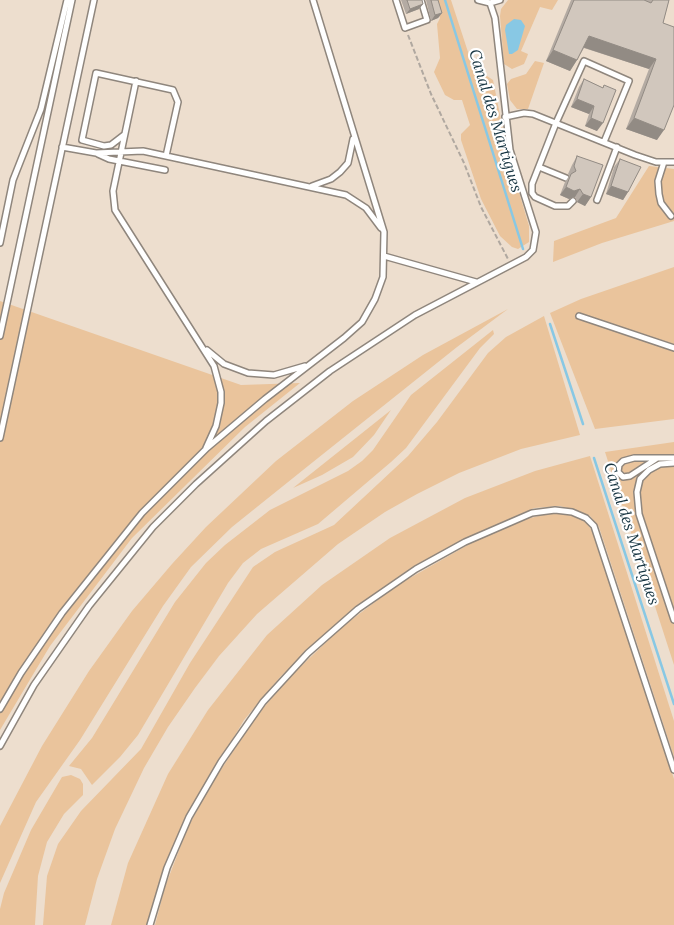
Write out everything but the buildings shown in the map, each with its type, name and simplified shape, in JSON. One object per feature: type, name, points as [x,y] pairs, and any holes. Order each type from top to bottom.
[{"type":"lane","points":[[0,243],[13,180],[41,109],[67,0]]},
{"type":"lane","points":[[0,336],[72,0]]},
{"type":"lane","points":[[0,438],[94,0]]},
{"type":"lane","points":[[0,708],[21,673],[87,580],[142,513],[204,450],[362,322],[375,299],[383,278],[384,232],[312,0]]},
{"type":"lane","points":[[396,0],[405,28],[428,20],[421,0]]},
{"type":"lane","points":[[478,0],[490,3],[500,0]]},
{"type":"lane","points":[[0,746],[34,685],[89,606],[153,527],[196,484],[266,421],[330,371],[415,315],[526,257],[533,250],[536,232],[510,150],[495,18],[490,3]]},
{"type":"lane","points":[[573,201],[568,206],[555,206],[536,197],[532,193],[532,184],[556,123],[584,61],[629,81],[604,142]]},
{"type":"lane","points":[[125,133],[111,145],[104,146],[82,140],[96,73],[173,90],[178,102],[166,156]]},
{"type":"lane","points":[[136,81],[113,191],[114,210],[214,366],[221,392],[220,414],[204,450]]},
{"type":"lane","points":[[506,116],[524,113],[556,123],[656,162],[674,162]]},
{"type":"lane","points":[[309,186],[331,179],[348,163],[354,142],[352,128]]},
{"type":"lane","points":[[62,147],[96,153],[119,161],[165,170]]},
{"type":"lane","points":[[597,200],[617,147]]},
{"type":"lane","points":[[96,153],[143,151],[346,195],[357,200],[375,217],[384,232]]},
{"type":"lane","points":[[664,162],[658,181],[659,194],[661,203],[670,216]]},
{"type":"lane","points":[[539,167],[566,178]]},
{"type":"lane","points":[[384,256],[476,282]]},
{"type":"lane","points":[[579,316],[674,348]]},
{"type":"lane","points":[[203,347],[224,364],[248,373],[274,375],[311,363]]},
{"type":"lane","points":[[656,460],[630,476],[623,477],[618,472],[618,465],[623,461],[634,458],[656,460],[674,458]]},
{"type":"lane","points":[[674,463],[660,464],[649,470],[640,479],[637,492],[639,514],[674,620]]},
{"type":"lane","points":[[150,925],[167,868],[189,818],[221,762],[263,702],[308,653],[358,609],[416,569],[465,542],[532,513],[555,510],[572,512],[586,518],[594,526],[674,770]]},
{"type":"path","points":[[405,28],[431,94],[464,163],[481,208],[511,265]]},
{"type":"shaded area","points":[[0,0],[674,0],[674,925],[0,925]]},
{"type":"shaded area","points":[[434,0],[451,0],[475,68],[493,80],[508,155],[529,226],[529,242],[518,249],[512,247],[500,236],[481,199],[461,140],[461,134],[470,125],[462,100],[454,100],[445,95],[434,72],[440,58],[437,24],[440,18]]},
{"type":"shaded area","points":[[508,0],[558,0],[552,10],[540,7],[521,51],[528,54],[524,64],[512,69],[504,64],[500,16],[501,9]]},
{"type":"shaded area","points":[[535,61],[544,63],[528,109],[517,109],[510,100],[507,84],[511,79],[526,74]]},
{"type":"shaded area","points":[[649,166],[674,169],[674,221],[602,243],[553,262],[554,241],[616,218]]},
{"type":"shaded area","points":[[674,267],[674,419],[595,429],[550,313],[581,299]]},
{"type":"shaded area","points":[[0,301],[241,385],[300,383],[245,427],[132,538],[50,646],[0,730]]},
{"type":"shaded area","points":[[508,309],[457,347],[232,527],[191,567],[163,606],[80,740],[36,802],[0,883],[0,826],[42,746],[89,671],[132,611],[172,564],[206,527],[276,461],[353,401],[423,355]]},
{"type":"shaded area","points":[[544,316],[580,435],[521,449],[459,473],[417,494],[385,512],[338,544],[257,614],[219,656],[195,688],[168,727],[144,768],[115,829],[97,879],[85,925],[43,925],[47,876],[58,844],[81,811],[141,749],[190,663],[253,567],[275,552],[334,525],[408,456],[437,422],[488,353],[506,337]]},
{"type":"shaded area","points":[[493,330],[494,334],[480,348],[406,448],[391,462],[318,524],[261,549],[243,563],[228,583],[138,735],[120,757],[92,785],[81,769],[69,766],[92,738],[175,602],[206,563],[225,545],[270,510],[348,471],[362,461],[373,450],[411,395]]},
{"type":"shaded area","points":[[391,410],[374,435],[353,457],[322,475],[293,488]]},
{"type":"shaded area","points":[[674,442],[674,665],[605,452]]},
{"type":"shaded area","points":[[590,456],[674,721],[674,757],[599,527],[590,516],[581,512],[560,506],[534,508],[454,545],[414,567],[370,597],[281,676],[244,720],[187,817],[167,862],[148,925],[111,925],[128,863],[168,774],[208,710],[267,635],[322,585],[390,538],[465,498],[535,471]]},
{"type":"shaded area","points":[[549,513],[573,515],[581,518],[587,523],[595,536],[674,779],[674,925],[155,925],[165,887],[188,827],[214,780],[258,714],[292,675],[342,627],[396,586],[480,538],[520,521]]},
{"type":"shaded area","points":[[71,775],[80,779],[83,784],[83,795],[64,814],[47,842],[38,876],[35,925],[0,925],[0,909],[4,893],[31,830],[62,777]]},
{"type":"water","points":[[514,19],[521,20],[525,26],[518,50],[509,54],[505,30],[506,25]]},
{"type":"waterway","name":"Canal des Martigues","points":[[445,0],[523,249]]},
{"type":"waterway","name":"Canal des Martigues","points":[[550,324],[583,424]]},
{"type":"waterway","name":"Canal des Martigues","points":[[594,458],[674,704]]}]
